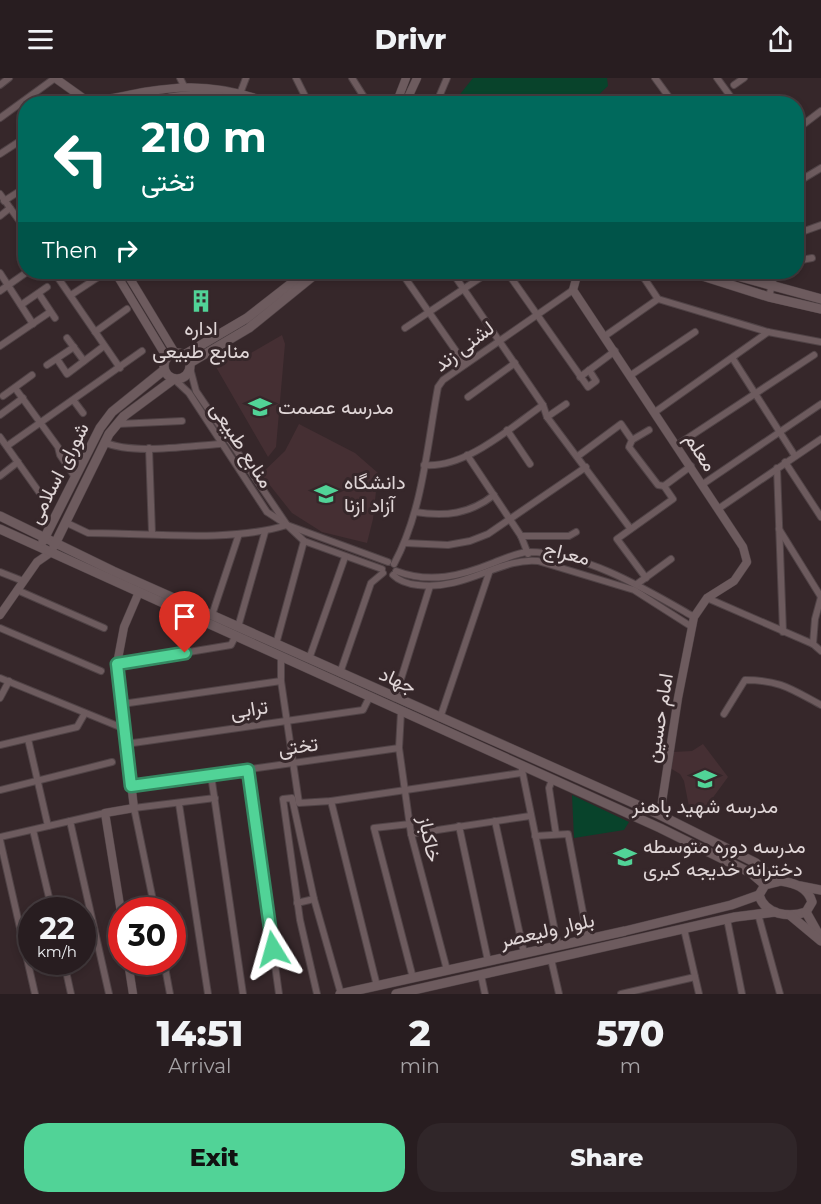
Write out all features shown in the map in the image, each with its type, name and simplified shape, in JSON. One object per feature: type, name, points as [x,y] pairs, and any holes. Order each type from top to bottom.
[{"type":"main road","points":[[174,379],[164,370],[247,318],[297,279]]},
{"type":"main road","points":[[181,359],[249,328],[309,279]]},
{"type":"main road","points":[[712,279],[769,297],[821,309]]},
{"type":"main road","points":[[748,279],[821,299]]},
{"type":"main road","name":"شورای اسلامی","points":[[50,553],[67,523],[104,442],[132,410],[174,379],[186,376],[181,359]]},
{"type":"main road","name":"شورای اسلامی","points":[[40,548],[91,443],[112,412],[164,370]]},
{"type":"main road","name":"جهاد","points":[[0,516],[238,627],[660,815],[756,863],[776,882]]},
{"type":"main road","name":"جهاد","points":[[0,529],[489,751],[522,770],[584,794],[751,873],[765,885]]},
{"type":"main road","points":[[489,751],[494,741]]},
{"type":"main road","points":[[584,794],[589,784]]},
{"type":"main road","points":[[751,873],[756,863]]},
{"type":"main road","points":[[821,890],[776,882],[765,885],[759,895],[766,906],[776,912],[791,916],[821,940]]},
{"type":"main road","points":[[798,885],[810,896],[808,909],[821,940]]},
{"type":"main road","name":"بلوار ولیعصر","points":[[341,994],[588,939],[731,905],[759,895]]},
{"type":"main road","points":[[791,916],[821,901]]},
{"type":"main road","points":[[731,905],[731,918]]},
{"type":"main road","name":"بلوار ولیعصر","points":[[396,994],[731,918],[776,912]]},
{"type":"main road","points":[[478,963],[481,975]]},
{"type":"street","points":[[0,85],[9,78]]},
{"type":"street","points":[[30,96],[55,78],[81,96]]},
{"type":"street","points":[[241,91],[246,78]]},
{"type":"street","points":[[296,78],[305,96]]},
{"type":"street","points":[[352,78],[363,96]]},
{"type":"street","points":[[399,96],[406,78]]},
{"type":"street","points":[[409,96],[417,78]]},
{"type":"street","points":[[439,96],[447,78]]},
{"type":"street","points":[[655,78],[668,96]]},
{"type":"street","points":[[717,78],[730,96]]},
{"type":"street","points":[[734,85],[744,78]]},
{"type":"street","points":[[124,96],[182,81],[241,91],[253,96]]},
{"type":"street","points":[[177,96],[190,93],[210,93],[219,96]]},
{"type":"street","points":[[0,118],[18,105]]},
{"type":"street","points":[[804,124],[821,111]]},
{"type":"street","points":[[0,154],[18,142]]},
{"type":"street","points":[[804,179],[819,172]]},
{"type":"street","points":[[4,201],[18,192]]},
{"type":"street","points":[[0,194],[18,219]]},
{"type":"street","points":[[0,216],[10,208]]},
{"type":"street","points":[[804,231],[821,225]]},
{"type":"street","points":[[804,260],[812,258]]},
{"type":"street","points":[[0,273],[33,324]]},
{"type":"street","points":[[0,291],[18,278]]},
{"type":"street","points":[[59,279],[120,368]]},
{"type":"street","points":[[71,295],[95,279]]},
{"type":"street","points":[[120,279],[181,359]]},
{"type":"street","points":[[130,279],[181,359]]},
{"type":"street","points":[[406,279],[465,364]]},
{"type":"street","points":[[457,279],[543,405],[547,417],[570,452],[578,456],[630,528]]},
{"type":"street","points":[[405,328],[478,279]]},
{"type":"street","points":[[512,279],[588,387],[596,381],[589,370]]},
{"type":"street","points":[[573,290],[576,279]]},
{"type":"street","points":[[645,279],[658,299],[768,332],[821,342]]},
{"type":"street","points":[[769,297],[774,279]]},
{"type":"street","points":[[21,305],[47,287]]},
{"type":"street","name":"لشنی زند","points":[[340,673],[371,582],[382,571],[393,568],[405,543],[415,512],[438,387],[465,364],[573,290]]},
{"type":"street","name":"معلم","points":[[573,290],[743,547],[747,562],[734,581],[706,598],[694,617],[692,627]]},
{"type":"street","points":[[39,294],[55,318]]},
{"type":"street","points":[[605,336],[658,299]]},
{"type":"street","points":[[95,332],[127,309]]},
{"type":"street","points":[[0,346],[50,312]]},
{"type":"street","points":[[631,375],[695,332]]},
{"type":"street","points":[[655,411],[768,332]]},
{"type":"street","points":[[67,338],[84,361]]},
{"type":"street","points":[[57,359],[67,374],[104,346]]},
{"type":"street","points":[[46,365],[74,347]]},
{"type":"street","points":[[7,446],[142,351]]},
{"type":"street","points":[[580,377],[615,351]]},
{"type":"street","points":[[677,445],[814,355]]},
{"type":"street","points":[[733,358],[795,456]]},
{"type":"street","name":"منابع طبیعی","points":[[181,359],[196,391],[287,525],[393,568]]},
{"type":"street","points":[[468,397],[515,363]]},
{"type":"street","points":[[11,407],[2,394],[15,388],[32,375]]},
{"type":"street","name":"منابع طبیعی","points":[[174,379],[189,393],[220,444],[267,512],[287,525],[304,541],[382,571],[393,568]]},
{"type":"street","points":[[15,388],[58,447],[60,455],[75,477]]},
{"type":"street","points":[[0,415],[23,398]]},
{"type":"street","points":[[74,401],[83,413]]},
{"type":"street","points":[[547,417],[566,404]]},
{"type":"street","points":[[702,484],[821,404]]},
{"type":"street","points":[[424,465],[449,464],[467,456],[543,405]]},
{"type":"street","points":[[118,424],[182,421]]},
{"type":"street","points":[[578,456],[621,424],[632,440]]},
{"type":"street","points":[[507,430],[530,465]]},
{"type":"street","points":[[646,578],[617,539],[673,499],[664,486],[658,485],[629,447],[632,440],[649,430]]},
{"type":"street","points":[[0,437],[39,492]]},
{"type":"street","points":[[718,509],[821,439]]},
{"type":"street","points":[[104,442],[113,446],[149,448],[220,444]]},
{"type":"street","points":[[149,448],[152,533]]},
{"type":"street","points":[[467,456],[521,536],[530,560]]},
{"type":"street","points":[[0,476],[18,462]]},
{"type":"street","points":[[785,462],[821,517]]},
{"type":"street","points":[[664,486],[691,466]]},
{"type":"street","points":[[405,543],[448,545],[470,542],[488,534],[586,467]]},
{"type":"street","points":[[777,468],[783,632]]},
{"type":"street","points":[[415,512],[462,513],[480,506],[494,495]]},
{"type":"street","points":[[67,523],[87,533],[239,534],[265,532],[287,525]]},
{"type":"street","points":[[779,529],[821,597],[813,644]]},
{"type":"street","points":[[238,627],[265,532]]},
{"type":"street","points":[[521,536],[569,536],[576,532]]},
{"type":"street","points":[[212,615],[239,534]]},
{"type":"street","points":[[276,644],[304,541]]},
{"type":"street","points":[[37,562],[40,548]]},
{"type":"street","name":"معراج","points":[[393,568],[425,579],[446,578],[528,552],[569,560],[637,584],[694,617]]},
{"type":"street","points":[[0,615],[37,562],[50,553]]},
{"type":"street","points":[[309,659],[345,557]]},
{"type":"street","points":[[637,584],[671,559]]},
{"type":"street","name":"معراج","points":[[393,568],[398,581],[430,586],[462,583],[530,560],[585,573],[634,590],[692,627]]},
{"type":"street","points":[[0,572],[23,581]]},
{"type":"street","points":[[440,718],[489,573]]},
{"type":"street","points":[[395,698],[430,586]]},
{"type":"street","points":[[17,590],[104,628]]},
{"type":"street","points":[[139,592],[124,627],[117,664],[134,808],[152,897]]},
{"type":"street","points":[[706,598],[813,644],[821,651]]},
{"type":"street","name":"امام حسین","points":[[660,815],[692,627]]},
{"type":"street","points":[[0,628],[101,671]]},
{"type":"street","points":[[117,664],[231,645],[235,637]]},
{"type":"street","points":[[281,658],[280,681],[299,803],[331,801],[522,770],[558,946]]},
{"type":"street","points":[[0,678],[124,729]]},
{"type":"street","points":[[724,714],[745,680],[770,680],[787,686],[821,705]]},
{"type":"street","points":[[0,698],[9,681]]},
{"type":"street","points":[[122,704],[280,681]]},
{"type":"street","name":"ترابی","points":[[126,744],[363,710],[369,698]]},
{"type":"street","points":[[0,745],[77,727],[85,712]]},
{"type":"street","name":"خاکباز","points":[[401,712],[399,748],[411,834],[447,970]]},
{"type":"street","points":[[28,739],[48,826]]},
{"type":"street","name":"تختی","points":[[131,786],[399,748]]},
{"type":"street","points":[[0,790],[112,762]]},
{"type":"street","points":[[248,770],[279,994]]},
{"type":"street","points":[[211,775],[243,994]]},
{"type":"street","points":[[552,780],[549,788],[556,834]]},
{"type":"street","points":[[35,994],[0,839],[105,813],[215,798]]},
{"type":"street","points":[[317,994],[297,903],[283,799],[292,798],[314,899],[341,994]]},
{"type":"street","points":[[331,801],[377,986]]},
{"type":"street","points":[[179,804],[208,994]]},
{"type":"street","points":[[105,813],[119,897]]},
{"type":"street","points":[[411,834],[530,816]]},
{"type":"street","points":[[70,821],[110,994]]},
{"type":"street","points":[[495,821],[524,953]]},
{"type":"street","points":[[410,824],[374,828],[413,978]]},
{"type":"street","points":[[459,826],[488,961]]},
{"type":"street","points":[[33,830],[49,897]]},
{"type":"street","points":[[534,836],[568,834],[588,939]]},
{"type":"street","points":[[297,903],[314,899]]},
{"type":"street","points":[[758,914],[780,994]]},
{"type":"street","points":[[731,918],[742,994]]},
{"type":"street","points":[[684,929],[699,994]]},
{"type":"street","points":[[551,959],[559,994]]},
{"type":"street","points":[[67,975],[71,994]]},
{"type":"street","points":[[130,975],[133,994]]},
{"type":"street","points":[[166,975],[170,994]]},
{"type":"street","points":[[481,975],[485,994]]},
{"type":"street","points":[[621,994],[695,977]]},
{"type":"shaded area","name":"مدرسه عصمت","points":[[282,335],[285,344],[276,447],[268,457],[216,367],[219,356],[230,350],[237,358],[244,357]]},
{"type":"shaded area","name":"دانشگاه آزاد ازنا","points":[[299,424],[355,453],[378,473],[373,519],[367,543],[322,532],[292,513],[261,474],[285,451]]},
{"type":"shaded area","name":"مدرسه شهید باهنر","points":[[703,744],[728,777],[706,807],[690,812],[684,781],[680,774],[670,768],[673,752],[692,751]]},
{"type":"green space","points":[[473,78],[607,78],[608,86],[597,96],[459,96]]},
{"type":"green space","points":[[572,795],[629,822],[624,830],[574,838]]},
{"type":"place","name":"اداره منابع طبیعی","points":[[201,301]]},
{"type":"place","name":"مدرسه عصمت","points":[[260,407]]},
{"type":"place","name":"دانشگاه آزاد ازنا","points":[[326,494]]},
{"type":"place","name":"مدرسه شهید باهنر","points":[[705,779]]},
{"type":"place","name":"مدرسه دوره متوسطه دخترانه خدیجه کبری","points":[[625,857]]},
{"type":"route","points":[[185,653],[117,664],[131,786],[248,770],[273,949]]}]
